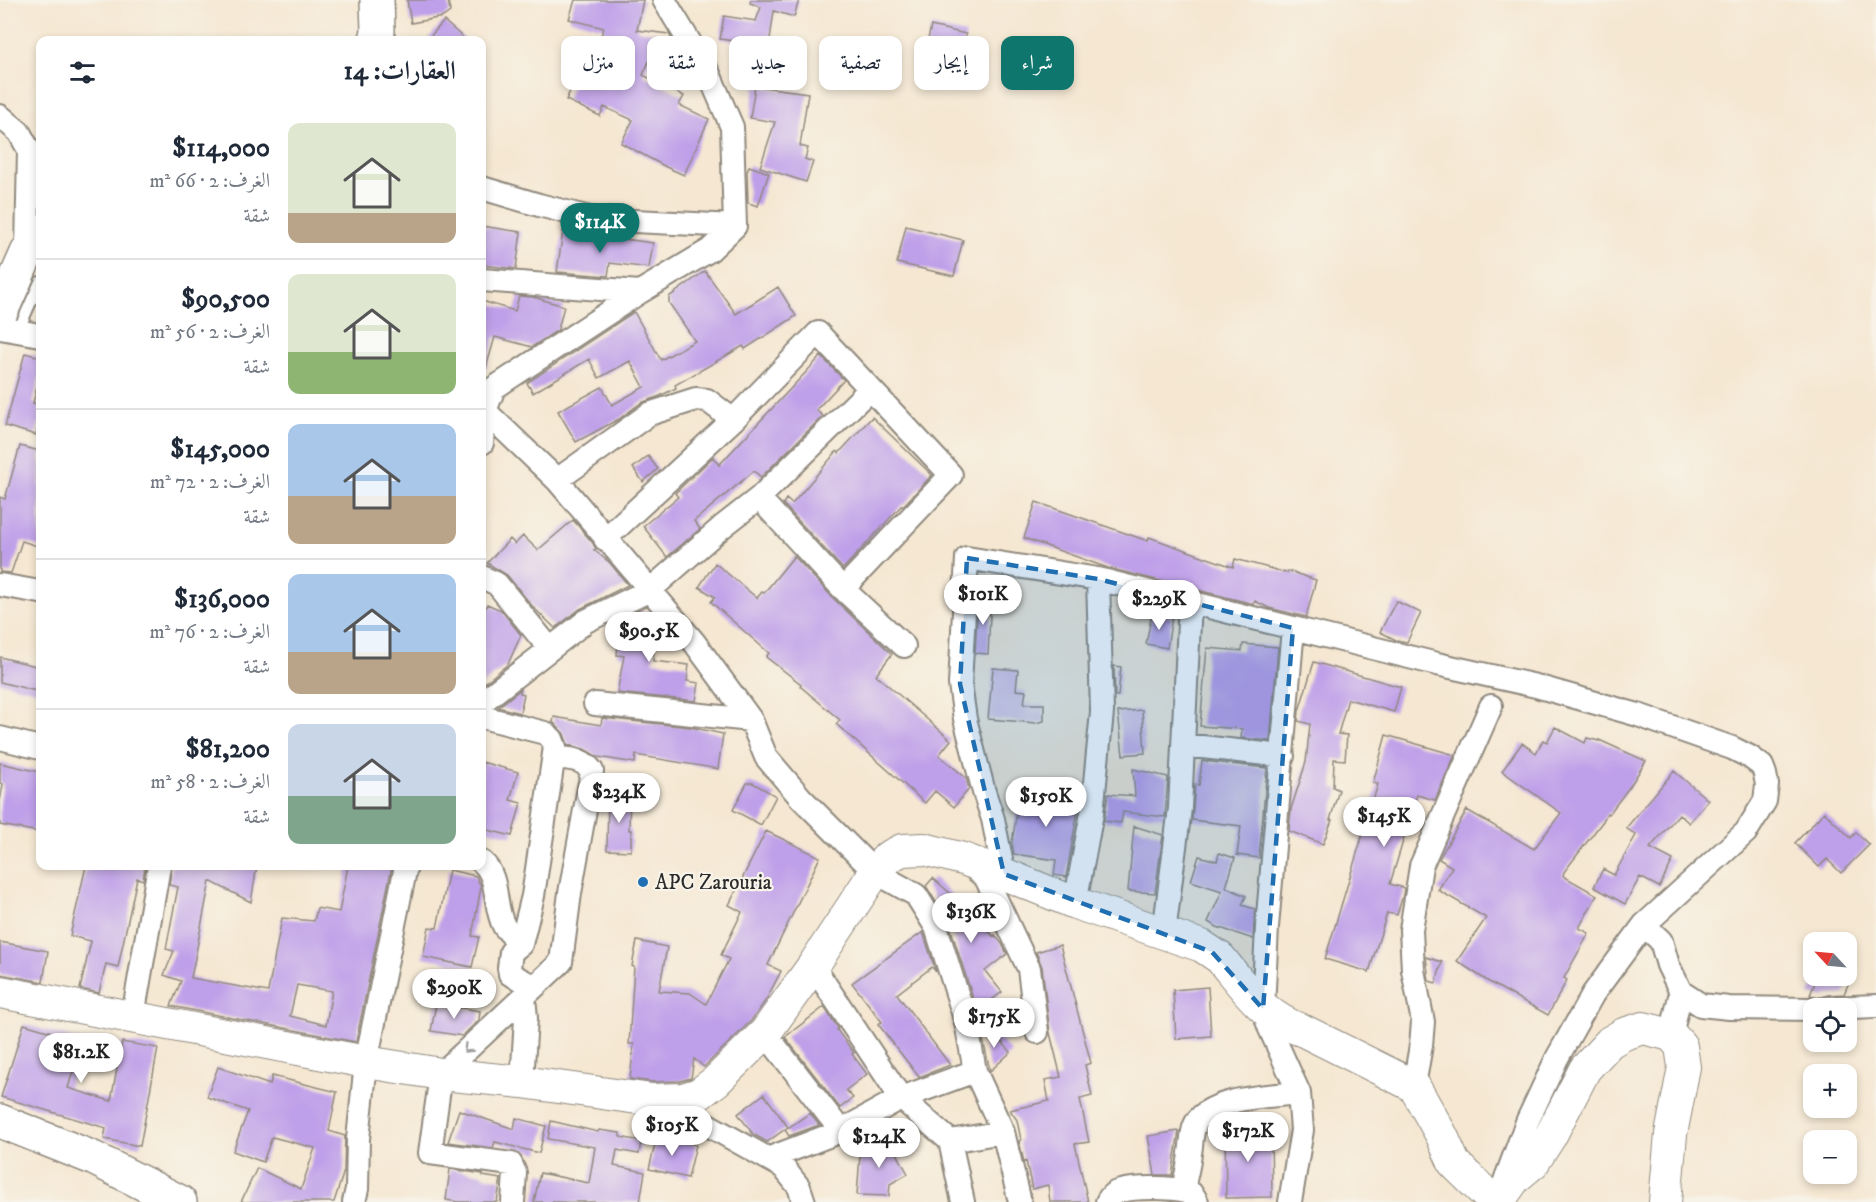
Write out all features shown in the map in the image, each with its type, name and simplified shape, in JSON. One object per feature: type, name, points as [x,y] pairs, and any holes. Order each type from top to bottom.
[{"type":"main road","points":[[377,0],[377,36]]},
{"type":"main road","points":[[15,327],[36,255]]},
{"type":"main road","points":[[0,992],[366,1062],[441,1074],[522,1082],[652,1100],[683,1099],[699,1094],[716,1082],[765,1033],[813,966],[875,872],[888,857],[902,850],[924,849],[1004,874],[1075,903],[1202,946],[1212,952],[1220,958],[1263,1010],[1288,1026],[1304,1030],[1414,1086],[1454,1163],[1496,1202],[1515,1178],[1533,1163],[1551,1136],[1585,1069],[1610,1042],[1624,1034],[1643,1028],[1671,1035],[1681,1046],[1684,1067],[1671,1134],[1665,1202]]},
{"type":"main road","points":[[0,1121],[93,1158],[180,1202]]},
{"type":"street","points":[[486,405],[494,388],[640,292],[710,250],[735,226],[732,127],[709,74],[664,0]]},
{"type":"street","points":[[0,116],[35,149],[36,255]]},
{"type":"street","points":[[486,192],[594,219],[735,226]]},
{"type":"street","points":[[486,280],[640,292]]},
{"type":"street","points":[[605,538],[733,420],[818,333],[951,475],[843,589]]},
{"type":"street","points":[[486,699],[586,621],[650,590],[759,498],[870,389]]},
{"type":"street","points":[[557,480],[649,414],[696,399],[707,400],[733,420]]},
{"type":"street","points":[[486,414],[557,480],[694,642],[751,720],[766,757],[801,798],[875,872],[916,895],[936,927],[966,1022],[975,1071],[1003,1132],[1020,1202]]},
{"type":"street","points":[[759,498],[843,589],[904,646]]},
{"type":"street","points":[[1004,874],[993,819],[967,729],[960,684],[967,558],[1098,579],[1437,664],[1536,686],[1638,715],[1732,748],[1750,757],[1762,766],[1766,774],[1765,801],[1746,832],[1644,925],[1593,993],[1557,1058],[1527,1122],[1496,1202]]},
{"type":"street","points":[[486,578],[497,584],[550,649]]},
{"type":"street","points":[[1075,903],[1092,813],[1102,712],[1098,579]]},
{"type":"street","points":[[0,585],[36,591]]},
{"type":"street","points":[[1164,933],[1180,808],[1190,602]]},
{"type":"street","points":[[1290,1202],[1302,1130],[1299,1093],[1263,1010],[1267,927],[1293,628]]},
{"type":"street","points":[[595,704],[751,720]]},
{"type":"street","points":[[1414,1086],[1423,1022],[1413,970],[1411,930],[1421,866],[1491,706]]},
{"type":"street","points":[[486,718],[545,734],[552,739],[555,747],[533,896],[520,944],[511,952],[508,968],[510,974],[528,992],[522,1082]]},
{"type":"street","points":[[0,738],[36,747]]},
{"type":"street","points":[[1184,745],[1282,756]]},
{"type":"street","points":[[513,1202],[514,1173],[510,1164],[430,1154],[441,1074],[561,962],[570,893],[592,771],[587,764],[576,759],[554,757]]},
{"type":"street","points":[[963,860],[986,878],[1029,969],[1037,1032]]},
{"type":"street","points":[[486,866],[492,878],[505,928],[520,944]]},
{"type":"street","points":[[133,1016],[158,870]]},
{"type":"street","points":[[354,1202],[357,1189],[358,1139],[366,1062],[405,870]]},
{"type":"street","points":[[1644,925],[1661,941],[1668,965],[1681,992],[1701,1005],[1728,1008],[1803,1009]]},
{"type":"street","points":[[813,966],[901,1098],[950,1141],[963,1202]]},
{"type":"street","points":[[1671,1035],[1681,992]]},
{"type":"street","points":[[1857,1007],[1876,1006]]},
{"type":"street","points":[[765,1033],[841,1131]]},
{"type":"street","points":[[770,1158],[841,1131],[901,1098],[975,1071]]},
{"type":"street","points":[[1107,1202],[1110,1196],[1119,1191],[1137,1189],[1190,1196],[1192,1132],[1202,1115],[1227,1103],[1299,1093]]},
{"type":"street","points":[[652,1100],[682,1115],[701,1121],[770,1158],[783,1167],[799,1187],[804,1202]]},
{"type":"street","points":[[950,1141],[1003,1132]]},
{"type":"highlighted area","points":[[967,558],[1098,579],[1293,628],[1263,1009],[1212,952],[1004,874],[960,684]]},
{"type":"building","points":[[407,0],[448,0],[450,12],[443,17],[411,23]]},
{"type":"building","points":[[575,0],[643,0],[637,30],[669,34],[670,36],[647,36],[647,66],[643,75],[647,77],[647,90],[672,90],[684,96],[679,105],[709,119],[684,175],[621,143],[633,120],[604,107],[600,116],[566,100],[571,90],[635,90],[635,36],[601,36],[604,28],[569,19]]},
{"type":"building","points":[[751,0],[799,0],[794,17],[774,11],[770,36],[729,36],[729,40],[720,39],[724,16],[756,21],[761,7],[750,3]]},
{"type":"building","points":[[444,21],[461,36],[431,36]]},
{"type":"building","points":[[931,26],[966,34],[966,36],[929,36]]},
{"type":"building","points":[[754,90],[808,93],[800,146],[808,148],[805,159],[813,162],[806,182],[760,167],[775,122],[750,118]]},
{"type":"building","points":[[749,166],[769,173],[758,206],[748,203],[747,172]]},
{"type":"building","points":[[906,226],[963,240],[954,276],[897,263]]},
{"type":"building","points":[[486,227],[521,232],[516,269],[486,265]]},
{"type":"building","points":[[563,231],[653,243],[649,268],[610,263],[608,276],[557,272]]},
{"type":"building","points":[[705,271],[736,314],[778,287],[796,316],[745,349],[743,346],[675,385],[676,388],[641,403],[619,419],[576,442],[558,411],[602,387],[612,405],[644,387],[630,361],[599,378],[589,359],[533,393],[527,383],[634,312],[661,360],[695,341],[669,303],[669,297]]},
{"type":"building","points":[[519,296],[533,297],[564,306],[558,330],[532,347],[495,337],[486,368],[486,302],[515,311]]},
{"type":"building","points":[[25,353],[36,356],[36,391],[33,403],[36,404],[36,435],[5,426]]},
{"type":"building","points":[[821,356],[844,380],[816,410],[823,416],[761,477],[754,471],[694,521],[700,529],[667,557],[643,526],[678,497],[675,493],[713,457],[719,465]]},
{"type":"building","points":[[872,417],[932,475],[843,569],[783,504],[786,499],[792,504],[837,451],[839,453]]},
{"type":"building","points":[[20,446],[36,450],[36,546],[22,541],[11,573],[0,572],[0,497],[5,499]]},
{"type":"building","points":[[648,456],[658,469],[643,482],[633,468]]},
{"type":"building","points":[[1036,502],[1148,541],[1149,537],[1233,567],[1235,559],[1316,580],[1306,617],[1269,608],[1255,601],[1254,604],[1108,568],[1024,538]]},
{"type":"building","points":[[573,520],[592,542],[596,549],[594,550],[610,563],[628,585],[580,609],[555,628],[533,607],[507,575],[487,563],[510,539],[515,544],[523,536],[538,550]]},
{"type":"building","points":[[794,556],[834,599],[892,654],[876,675],[951,740],[939,755],[966,778],[969,789],[954,807],[935,791],[925,803],[836,724],[840,720],[800,686],[801,684],[766,657],[769,653],[711,602],[715,597],[699,587],[715,563],[757,598],[762,592],[764,593]]},
{"type":"building","points":[[978,597],[991,598],[988,654],[975,653]]},
{"type":"building","points":[[1396,601],[1421,613],[1407,642],[1396,640],[1380,632]]},
{"type":"building","points":[[487,604],[501,610],[521,635],[508,664],[486,682]]},
{"type":"building","points":[[637,611],[652,613],[657,619],[653,661],[689,665],[687,681],[699,683],[696,701],[617,693],[624,656],[617,655],[619,631],[612,624]]},
{"type":"building","points":[[1152,613],[1172,617],[1167,648],[1146,644]]},
{"type":"building","points":[[1243,644],[1278,647],[1270,741],[1241,738],[1242,729],[1200,726],[1207,648],[1242,651]]},
{"type":"building","points":[[0,657],[36,666],[36,691],[0,682]]},
{"type":"building","points":[[1314,662],[1401,687],[1394,712],[1348,699],[1338,734],[1347,735],[1345,760],[1334,759],[1333,787],[1339,790],[1330,820],[1332,820],[1323,844],[1289,831],[1291,809],[1306,762],[1310,724],[1298,721],[1299,711]]},
{"type":"building","points":[[1114,666],[1121,667],[1118,696],[1115,696]]},
{"type":"building","points":[[993,668],[1018,670],[1016,690],[1026,691],[1024,704],[1044,704],[1044,721],[1036,723],[988,719]]},
{"type":"building","points":[[521,689],[520,693],[524,694],[520,713],[498,707]]},
{"type":"building","points":[[1142,710],[1145,753],[1123,755],[1118,712]]},
{"type":"building","points":[[554,717],[601,725],[602,718],[690,727],[723,734],[718,769],[636,755],[635,763],[598,757],[584,749],[568,745],[564,734],[553,722]]},
{"type":"building","points":[[1555,727],[1585,743],[1587,738],[1599,740],[1646,761],[1630,786],[1609,814],[1607,813],[1564,872],[1563,876],[1597,895],[1579,928],[1589,933],[1564,978],[1567,980],[1548,1015],[1457,961],[1486,918],[1438,890],[1452,867],[1439,859],[1467,810],[1534,849],[1561,813],[1502,771],[1522,743],[1536,753],[1543,740],[1547,742]]},
{"type":"building","points":[[1386,735],[1455,755],[1435,800],[1417,795],[1390,884],[1404,888],[1403,895],[1397,915],[1387,913],[1369,972],[1325,959],[1378,784],[1373,783]]},
{"type":"building","points":[[1202,761],[1267,768],[1259,858],[1237,855],[1241,826],[1192,820],[1195,784],[1199,785]]},
{"type":"building","points":[[0,763],[36,771],[36,831],[0,825],[3,784],[0,783]]},
{"type":"building","points":[[486,763],[518,772],[510,800],[521,803],[512,836],[486,830]]},
{"type":"building","points":[[1133,769],[1168,777],[1165,817],[1123,812],[1121,823],[1104,821],[1108,794],[1135,796]]},
{"type":"building","points":[[1674,771],[1708,800],[1689,823],[1679,814],[1650,848],[1673,860],[1659,887],[1640,877],[1625,904],[1594,887],[1603,869],[1614,875],[1636,835],[1626,828]]},
{"type":"building","points":[[747,783],[753,783],[776,796],[761,825],[733,810]]},
{"type":"building","points":[[1020,790],[1080,799],[1066,877],[1054,875],[1056,860],[1014,854],[1012,843]]},
{"type":"building","points":[[608,795],[630,796],[631,851],[607,850]]},
{"type":"building","points":[[1824,812],[1851,838],[1856,832],[1869,845],[1841,873],[1827,859],[1819,867],[1795,843]]},
{"type":"building","points":[[1134,826],[1163,835],[1155,893],[1128,891]]},
{"type":"building","points":[[766,831],[820,857],[768,965],[781,971],[766,1000],[751,1021],[704,1067],[694,1059],[691,1078],[680,1081],[653,1082],[630,1079],[634,1044],[629,1044],[634,967],[632,966],[637,941],[667,947],[659,991],[690,993],[706,1004],[729,959],[721,955],[742,912],[729,905]]},
{"type":"building","points":[[1219,853],[1235,858],[1226,887],[1246,896],[1242,905],[1255,909],[1253,939],[1208,922],[1222,891],[1191,881],[1199,856],[1217,861]]},
{"type":"building","points":[[85,870],[144,870],[143,880],[137,878],[118,967],[106,964],[99,993],[80,989],[91,941],[70,936]]},
{"type":"building","points":[[171,870],[256,870],[251,902],[210,881],[191,978],[268,992],[282,918],[314,921],[317,908],[339,912],[347,870],[391,870],[356,1042],[171,1006],[181,981],[164,975],[174,951],[166,949],[178,887],[169,885]],"holes":[[[297,985],[332,991],[326,1025],[290,1016]]]},
{"type":"building","points":[[449,870],[476,876],[481,887],[472,936],[479,937],[472,967],[423,957],[429,927],[437,928]]},
{"type":"building","points":[[933,878],[970,911],[972,909],[1002,944],[1007,954],[985,971],[1002,992],[977,1011],[949,923],[926,886]]},
{"type":"building","points":[[923,932],[936,972],[932,967],[897,994],[950,1065],[919,1077],[878,1024],[882,1022],[852,983]]},
{"type":"building","points":[[0,942],[48,951],[43,982],[0,974]]},
{"type":"building","points":[[1060,945],[1091,1063],[1085,1065],[1092,1096],[1080,1099],[1089,1142],[1075,1144],[1088,1202],[1050,1202],[1048,1185],[1032,1189],[1019,1141],[1021,1140],[1017,1120],[1010,1110],[1049,1101],[1045,1080],[1061,1077],[1050,1033],[1042,967],[1036,952]]},
{"type":"building","points":[[1426,957],[1442,962],[1436,983],[1429,981]]},
{"type":"building","points":[[1814,986],[1847,986],[1844,994],[1821,997],[1810,995]]},
{"type":"building","points":[[1208,987],[1211,1036],[1176,1039],[1173,990]]},
{"type":"building","points":[[436,1004],[480,1011],[479,1020],[462,1036],[431,1031]]},
{"type":"building","points":[[824,1007],[854,1053],[852,1054],[867,1074],[846,1090],[853,1098],[840,1108],[785,1037]]},
{"type":"building","points":[[24,1024],[82,1041],[68,1088],[111,1101],[122,1042],[158,1048],[140,1146],[104,1139],[106,1128],[1,1097]]},
{"type":"building","points":[[990,1029],[1011,1052],[990,1071],[982,1035]]},
{"type":"building","points":[[218,1067],[270,1085],[272,1076],[337,1092],[329,1131],[345,1136],[344,1171],[334,1202],[241,1202],[257,1168],[301,1189],[315,1148],[272,1137],[263,1162],[233,1151],[248,1111],[207,1097]]},
{"type":"building","points":[[764,1094],[788,1127],[767,1142],[753,1134],[738,1114]]},
{"type":"building","points":[[459,1110],[514,1129],[516,1118],[546,1126],[539,1153],[495,1142],[493,1148],[448,1142]]},
{"type":"building","points":[[810,1113],[819,1125],[789,1136],[785,1130]]},
{"type":"building","points":[[551,1121],[598,1132],[599,1130],[620,1133],[620,1137],[641,1141],[639,1154],[617,1150],[614,1166],[645,1172],[640,1202],[534,1202],[540,1173],[589,1183],[595,1147],[548,1139]]},
{"type":"building","points":[[1271,1128],[1272,1197],[1226,1198],[1225,1129]]},
{"type":"building","points":[[1179,1131],[1172,1175],[1155,1175],[1148,1136]]},
{"type":"building","points":[[657,1136],[696,1145],[688,1178],[649,1169]]},
{"type":"building","points":[[861,1142],[892,1144],[908,1174],[890,1184],[889,1196],[857,1195]]},
{"type":"building","points":[[450,1169],[501,1179],[497,1202],[446,1200]]},
{"type":"place","name":"APC Zarouria","points":[[643,882]]}]
